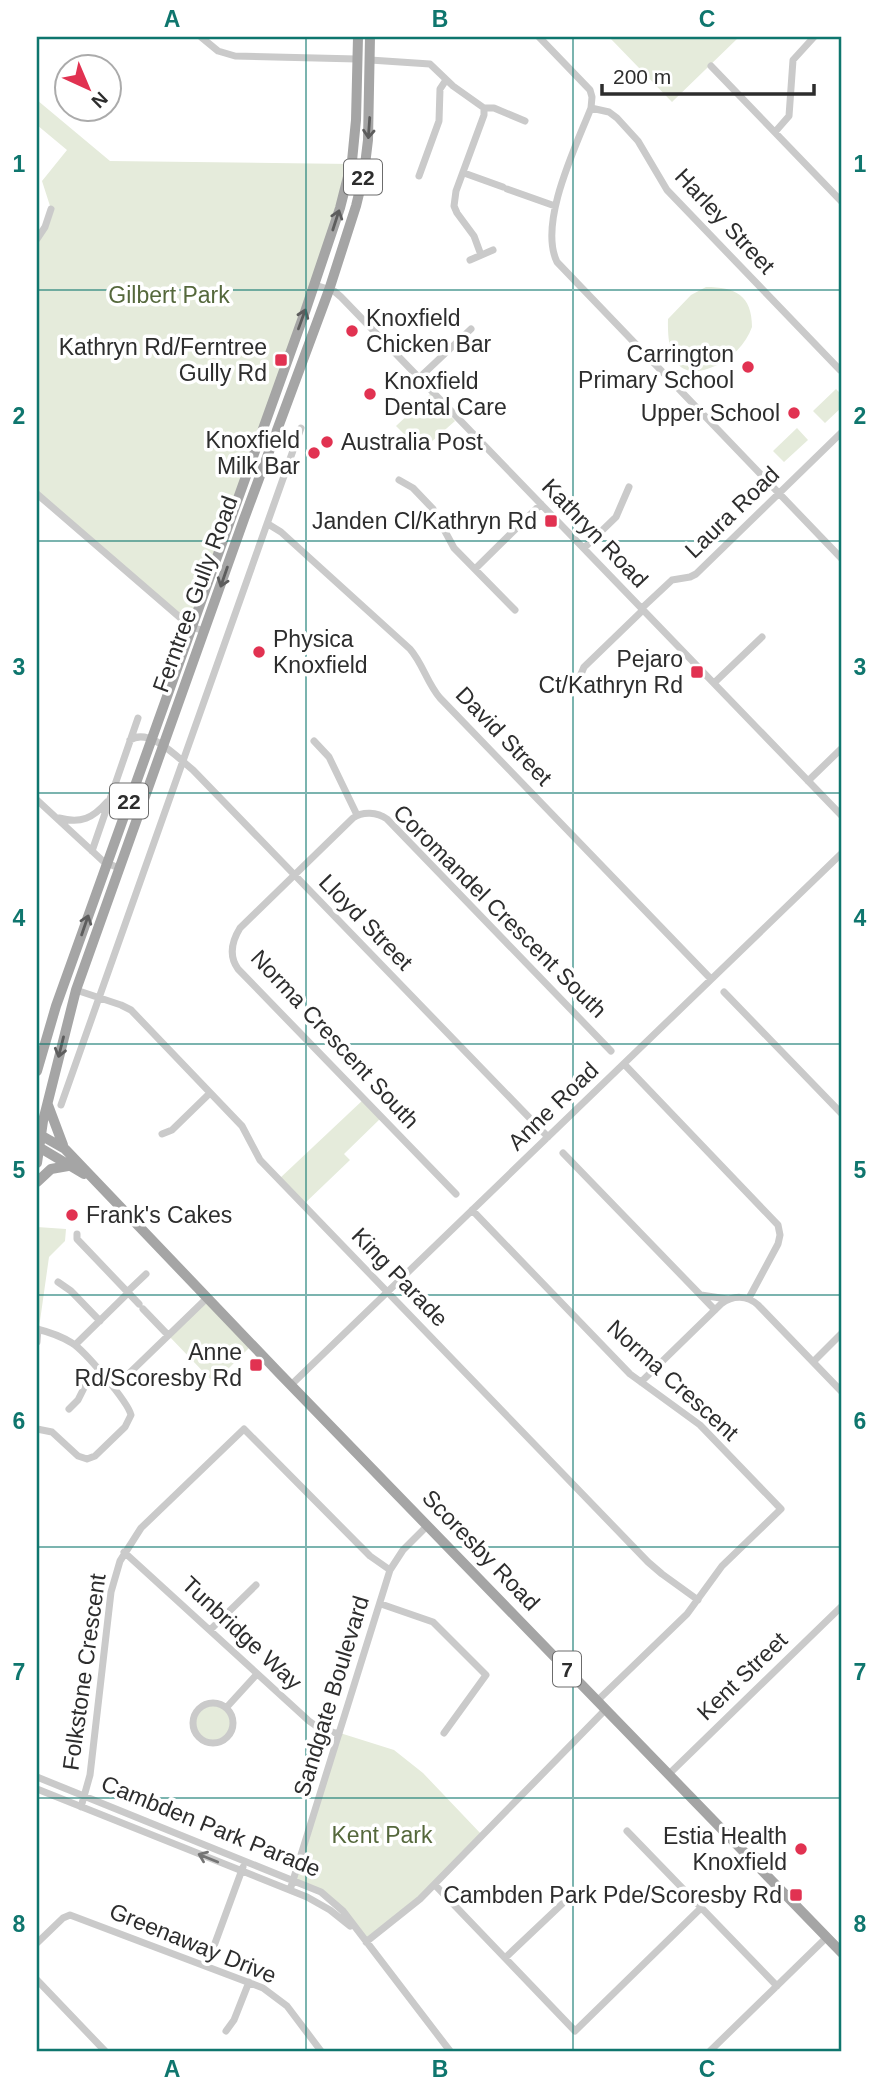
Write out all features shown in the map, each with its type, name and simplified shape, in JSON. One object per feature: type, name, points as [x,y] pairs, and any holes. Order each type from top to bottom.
[{"type":"main road","name":"Ferntree Gully Road","points":[[37,1071],[56,1006],[314,285],[352,161],[358,37]]},
{"type":"main road","name":"Ferntree Gully Road","points":[[37,1163],[39,1133],[76,990],[348,234],[364,173],[370,123],[370,37]]},
{"type":"main road","points":[[357,59],[370,60]]},
{"type":"main road","points":[[268,412],[281,417]]},
{"type":"main road","points":[[48,1105],[65,1149]]},
{"type":"main road","name":"Scoresby Road","points":[[39,1133],[65,1149],[842,1953]]},
{"type":"main road","name":"Scoresby Road","points":[[38,1146],[90,1177]]},
{"type":"main road","points":[[37,1182],[51,1169],[68,1166]]},
{"type":"street","points":[[201,37],[218,51],[235,57],[357,59]]},
{"type":"street","points":[[539,37],[587,86],[591,94],[591,108],[555,206],[553,250],[560,266],[842,559]]},
{"type":"street","points":[[775,132],[789,116],[793,60],[814,37]]},
{"type":"street","points":[[370,60],[426,63],[484,108],[494,108],[525,121]]},
{"type":"street","points":[[711,66],[842,202]]},
{"type":"street","points":[[419,176],[439,121],[440,89],[446,80]]},
{"type":"street","points":[[481,255],[474,236],[454,206],[484,108]]},
{"type":"street","name":"Harley Street","points":[[591,108],[609,112],[617,118],[641,145],[667,190],[840,370]]},
{"type":"street","points":[[464,173],[555,206]]},
{"type":"street","points":[[37,239],[46,227],[51,209]]},
{"type":"street","points":[[470,260],[493,250]]},
{"type":"street","name":"Kathryn Road","points":[[314,285],[341,297],[842,816]]},
{"type":"street","points":[[419,378],[471,329]]},
{"type":"street","name":"Ferntree Gully Road","points":[[61,1105],[301,428]]},
{"type":"street","name":"Laura Road","points":[[578,681],[584,667],[672,580],[696,574],[842,432]]},
{"type":"street","points":[[399,480],[413,488],[433,509],[452,544],[515,610]]},
{"type":"street","points":[[584,548],[617,517],[629,487]]},
{"type":"street","points":[[37,494],[191,627],[205,631]]},
{"type":"street","points":[[475,569],[541,504]]},
{"type":"street","name":"David Street","points":[[268,524],[281,532],[410,649],[437,694],[711,979]]},
{"type":"street","points":[[713,683],[762,637]]},
{"type":"street","name":"Ferntree Gully Road","points":[[92,851],[138,718]]},
{"type":"street","points":[[130,740],[138,736],[151,739]]},
{"type":"street","name":"Lloyd Street","points":[[151,739],[183,761],[548,1137]]},
{"type":"street","points":[[314,741],[329,757],[357,815]]},
{"type":"street","points":[[808,781],[842,748]]},
{"type":"street","points":[[37,800],[92,851],[107,863],[119,868]]},
{"type":"street","points":[[59,818],[72,821],[88,819],[109,800]]},
{"type":"street","name":"Coromandel Crescent South","points":[[294,875],[357,815],[373,814],[387,819],[611,1051]]},
{"type":"street","name":"Anne Road","points":[[291,1385],[842,853]]},
{"type":"street","name":"Norma Crescent South","points":[[294,875],[240,928],[232,947],[234,962],[456,1194]]},
{"type":"street","name":"King Parade","points":[[76,990],[131,1010],[246,1130],[254,1153],[260,1160],[648,1562],[698,1600]]},
{"type":"street","points":[[724,992],[842,1114]]},
{"type":"street","points":[[624,1064],[778,1225],[779,1241],[749,1298]]},
{"type":"street","points":[[162,1135],[172,1130],[210,1093]]},
{"type":"street","points":[[563,1153],[715,1310]]},
{"type":"street","name":"Norma Crescent","points":[[366,1942],[435,1885],[687,1614],[722,1566],[781,1509],[700,1425],[630,1374],[472,1210]]},
{"type":"street","points":[[76,1234],[77,1239],[168,1335]]},
{"type":"street","points":[[75,1345],[146,1274]]},
{"type":"street","points":[[58,1282],[71,1290],[100,1321]]},
{"type":"street","points":[[700,1295],[728,1300],[749,1298],[842,1392]]},
{"type":"street","points":[[114,1388],[207,1298]]},
{"type":"street","points":[[641,1382],[728,1300]]},
{"type":"street","points":[[37,1342],[38,1329],[75,1345],[128,1406],[130,1418],[125,1427],[92,1458],[82,1458],[52,1432],[37,1429]]},
{"type":"street","points":[[813,1362],[842,1333]]},
{"type":"street","points":[[69,1409],[99,1372]]},
{"type":"street","name":"Folkstone Crescent","points":[[81,1807],[90,1775],[111,1592],[124,1552],[141,1528],[244,1430],[370,1556],[390,1570]]},
{"type":"street","name":"Sandgate Boulevard","points":[[290,1890],[390,1570],[403,1550],[428,1525]]},
{"type":"street","name":"Tunbridge Way","points":[[124,1552],[309,1721],[324,1730],[339,1734]]},
{"type":"street","points":[[210,1630],[256,1585]]},
{"type":"street","points":[[381,1604],[433,1622],[486,1675],[444,1733]]},
{"type":"street","name":"Kent Street","points":[[669,1774],[842,1606]]},
{"type":"street","points":[[226,1708],[257,1674]]},
{"type":"street","points":[[209,1703],[226,1708],[232,1720],[232,1727],[225,1738],[212,1743],[200,1738],[193,1727],[198,1710],[209,1703]]},
{"type":"street","name":"Cambden Park Parade","points":[[37,1777],[314,1888],[332,1900],[450,2051]]},
{"type":"street","name":"Cambden Park Parade","points":[[37,1789],[290,1890],[323,1906],[356,1931]]},
{"type":"street","points":[[627,1831],[777,1986]]},
{"type":"street","points":[[207,1965],[246,1861]]},
{"type":"street","points":[[435,1885],[575,2031],[701,1908]]},
{"type":"street","points":[[505,1958],[562,1904]]},
{"type":"street","name":"Greenaway Drive","points":[[37,1943],[68,1911],[250,1982],[269,1992],[287,2006],[321,2051]]},
{"type":"street","points":[[710,2051],[827,1937]]},
{"type":"street","points":[[37,1980],[105,2051]]},
{"type":"street","points":[[226,2031],[234,2020],[250,1982]]},
{"type":"green space","points":[[609,37],[739,37],[672,102]]},
{"type":"green space","name":"Gilbert Park","points":[[37,100],[52,113],[52,122],[63,122],[110,161],[352,164],[191,627],[37,494],[37,239],[51,209],[42,181],[67,150],[37,125]]},
{"type":"green space","points":[[706,287],[725,289],[740,295],[749,307],[752,327],[742,345],[727,359],[701,371],[691,371],[682,368],[672,353],[668,319],[691,295]]},
{"type":"green space","points":[[836,389],[842,395],[842,407],[825,423],[813,411]]},
{"type":"green space","points":[[430,394],[455,421],[421,451],[396,426]]},
{"type":"green space","points":[[797,428],[808,440],[784,462],[773,451]]},
{"type":"green space","points":[[364,1099],[382,1117],[344,1154],[350,1160],[303,1205],[279,1179]]},
{"type":"green space","points":[[37,1227],[66,1229],[65,1241],[49,1257],[37,1342]]},
{"type":"green space","points":[[207,1298],[252,1345],[214,1383],[168,1335]]},
{"type":"green space","points":[[213,1703],[227,1709],[233,1723],[227,1737],[213,1743],[199,1737],[193,1723],[199,1709]]},
{"type":"green space","name":"Kent Park","points":[[340,1733],[394,1750],[423,1773],[482,1835],[435,1885],[366,1942],[337,1904],[294,1879]]},
{"type":"place","name":"Knoxfield Chicken Bar","points":[[352,331]]},
{"type":"place","name":"Kathryn Rd/Ferntree Gully Rd","points":[[281,360]]},
{"type":"place","name":"Carrington Primary School","points":[[748,367]]},
{"type":"place","name":"Knoxfield Dental Care","points":[[370,394]]},
{"type":"place","name":"Upper School","points":[[794,413]]},
{"type":"place","name":"Australia Post","points":[[327,442]]},
{"type":"place","name":"Knoxfield Milk Bar","points":[[314,453]]},
{"type":"place","name":"Janden Cl/Kathryn Rd","points":[[551,521]]},
{"type":"place","name":"Physica Knoxfield","points":[[259,652]]},
{"type":"place","name":"Pejaro Ct/Kathryn Rd","points":[[697,672]]},
{"type":"place","name":"Frank's Cakes","points":[[72,1215]]},
{"type":"place","name":"Anne Rd/Scoresby Rd","points":[[256,1365]]},
{"type":"place","name":"Estia Health Knoxfield","points":[[801,1849]]},
{"type":"place","name":"Cambden Park Pde/Scoresby Rd","points":[[796,1895]]}]
